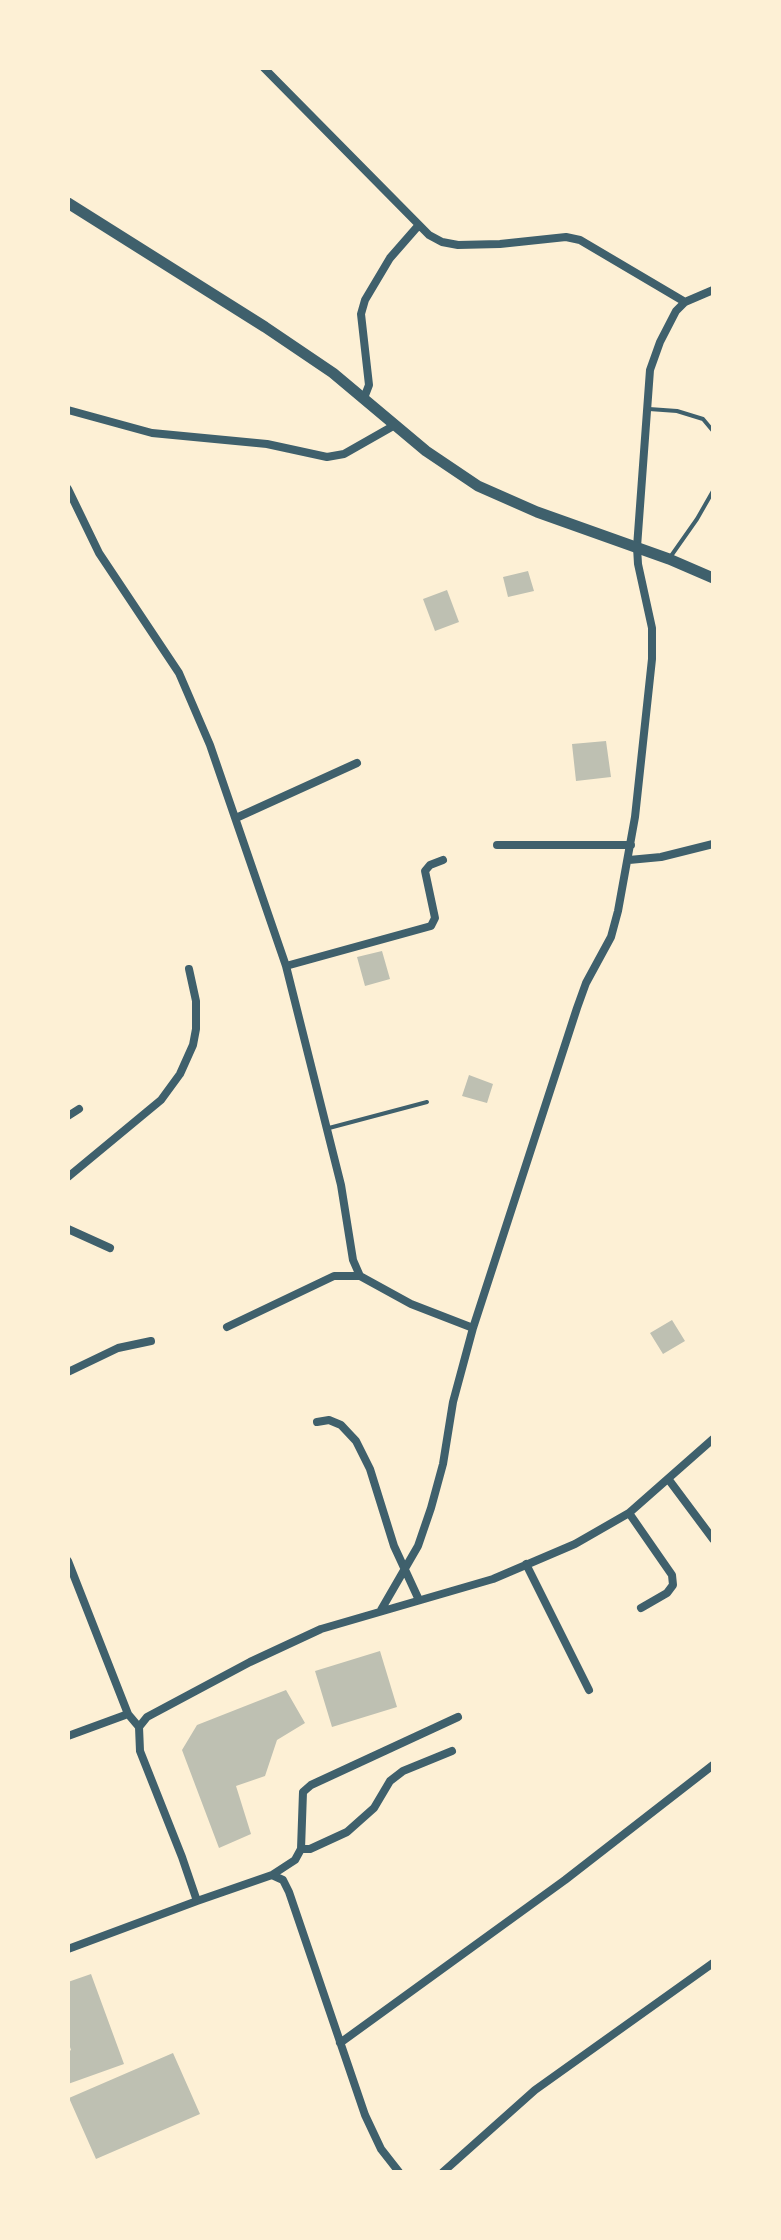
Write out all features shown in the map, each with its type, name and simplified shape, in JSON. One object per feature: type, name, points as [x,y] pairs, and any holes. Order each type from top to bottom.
[{"type":"street","points":[[264,68],[345,147],[418,226],[442,242],[458,245],[566,237],[580,240],[685,302]]},
{"type":"street","points":[[68,203],[333,373],[454,471],[478,486],[537,512],[713,578]]},
{"type":"street","points":[[364,398],[369,385],[361,314],[365,300],[390,258],[418,226]]},
{"type":"street","points":[[381,1610],[418,1546],[443,1464],[453,1402],[473,1328],[577,1008],[586,983],[611,937],[629,860],[652,659],[652,628],[637,547],[650,370],[669,322],[685,302],[713,290]]},
{"type":"street","points":[[68,410],[152,433],[267,444],[327,457],[344,454],[395,425]]},
{"type":"street","points":[[68,489],[99,553],[179,673],[210,745],[286,966],[341,1185],[353,1260],[360,1276]]},
{"type":"street","points":[[236,818],[357,763]]},
{"type":"street","points":[[629,860],[661,857],[713,844]]},
{"type":"street","points":[[497,845],[631,845]]},
{"type":"street","points":[[286,966],[431,926],[435,918],[425,871],[430,865],[443,860]]},
{"type":"street","points":[[68,1177],[161,1100],[180,1074],[193,1045],[196,1029],[196,1001],[189,969]]},
{"type":"street","points":[[68,1116],[79,1109]]},
{"type":"street","points":[[68,1229],[110,1248]]},
{"type":"street","points":[[227,1327],[334,1276],[360,1276],[411,1304],[473,1328]]},
{"type":"street","points":[[68,1372],[118,1348],[151,1341]]},
{"type":"street","points":[[317,1422],[329,1420],[341,1425],[356,1441],[370,1469],[394,1546],[419,1600]]},
{"type":"street","points":[[139,1727],[147,1717],[162,1708],[321,1629],[470,1587],[575,1544],[629,1513],[713,1439]]},
{"type":"street","points":[[669,1480],[713,1539]]},
{"type":"street","points":[[629,1513],[672,1575],[673,1585],[667,1593],[641,1608]]},
{"type":"street","points":[[68,1561],[128,1714],[139,1727],[140,1751],[197,1901]]},
{"type":"street","points":[[526,1564],[589,1690]]},
{"type":"street","points":[[68,1736],[128,1714]]},
{"type":"street","points":[[68,1949],[272,1875],[295,1860],[301,1849],[303,1792],[311,1785],[458,1717]]},
{"type":"street","points":[[301,1849],[310,1849],[347,1832],[374,1808],[390,1781],[403,1771],[452,1751]]},
{"type":"street","points":[[340,2043],[602,1853],[713,1765]]},
{"type":"street","points":[[272,1875],[283,1880],[289,1892],[365,2115],[381,2149],[399,2172]]},
{"type":"street","points":[[443,2172],[535,2090],[713,1963]]},
{"type":"lane","points":[[647,409],[677,411],[703,419],[713,431]]},
{"type":"lane","points":[[669,559],[713,491]]},
{"type":"lane","points":[[326,1128],[427,1102]]},
{"type":"building","points":[[528,571],[534,591],[508,597],[503,577]]},
{"type":"building","points":[[447,590],[459,622],[435,631],[423,599]]},
{"type":"building","points":[[606,741],[611,777],[576,781],[572,744]]},
{"type":"building","points":[[382,951],[390,979],[365,986],[357,957]]},
{"type":"building","points":[[469,1075],[493,1084],[487,1103],[462,1096]]},
{"type":"building","points":[[672,1320],[685,1341],[663,1354],[650,1333]]},
{"type":"building","points":[[380,1651],[397,1707],[332,1727],[315,1671]]},
{"type":"building","points":[[286,1690],[305,1723],[277,1740],[265,1776],[236,1786],[251,1834],[219,1848],[182,1750],[197,1725]]},
{"type":"building","points":[[91,1974],[124,2064],[68,2084],[68,2052],[71,2050],[68,2041],[68,1982]]},
{"type":"building","points":[[173,2053],[200,2114],[96,2159],[69,2098]]}]
